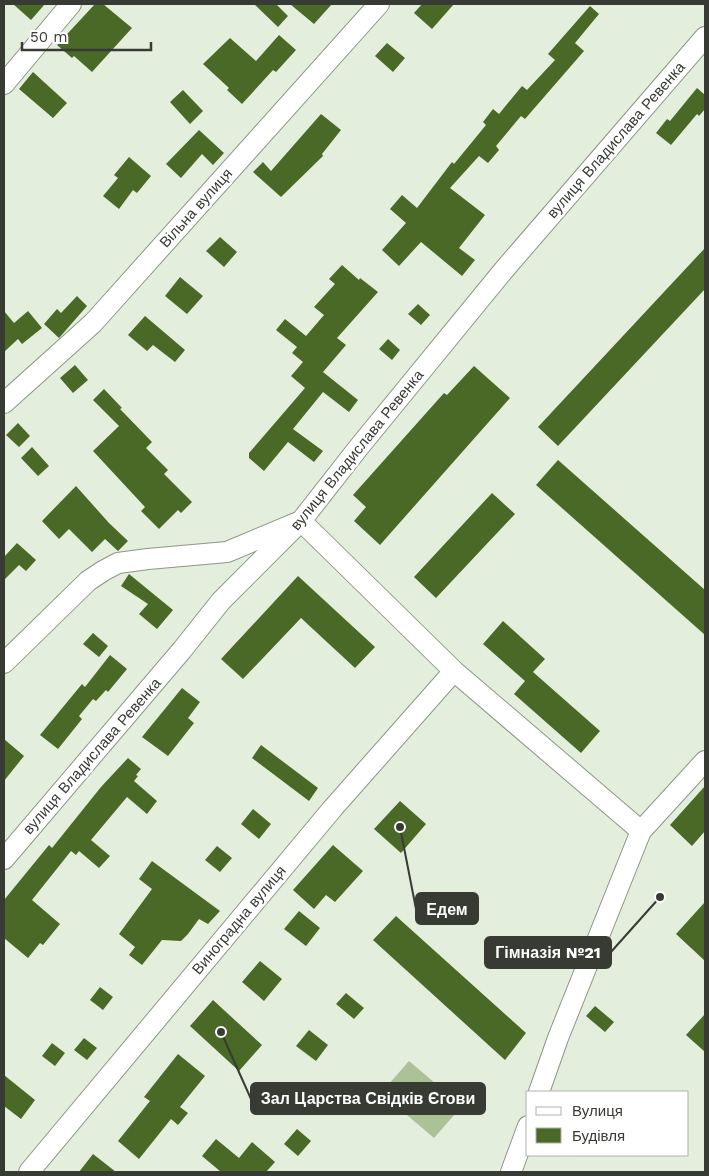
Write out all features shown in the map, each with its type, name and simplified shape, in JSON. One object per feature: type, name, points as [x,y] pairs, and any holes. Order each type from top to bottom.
[{"type":"street","points":[[4,84],[71,4]]},
{"type":"street","name":"Вільна вулиця","points":[[4,403],[93,324],[379,4]]},
{"type":"street","name":"вулиця Владислава Ревенка","points":[[4,860],[182,650],[221,601],[301,521],[503,271],[705,37]]},
{"type":"street","points":[[4,663],[88,582],[102,571],[118,563],[227,552],[301,521],[454,670],[641,831]]},
{"type":"street","name":"Виноградна вулиця","points":[[29,1172],[333,808],[454,670]]},
{"type":"street","points":[[539,1091],[558,1038],[641,831],[705,761]]},
{"type":"street","points":[[511,1172],[526,1131]]},
{"type":"green space","points":[[409,1061],[462,1106],[434,1138],[381,1093]]},
{"type":"building","points":[[13,4],[45,4],[31,20]]},
{"type":"building","points":[[95,4],[103,4],[132,28],[92,72],[74,56],[72,58],[57,45]]},
{"type":"building","points":[[254,4],[276,4],[288,16],[278,27]]},
{"type":"building","points":[[290,4],[332,4],[314,24]]},
{"type":"building","points":[[422,4],[454,4],[432,29],[414,13]]},
{"type":"building","points":[[590,6],[599,14],[575,43],[584,51],[525,119],[521,116],[496,146],[499,150],[488,163],[479,156],[450,188],[485,215],[459,248],[475,260],[462,276],[421,242],[399,266],[382,250],[406,223],[390,209],[402,195],[417,208],[452,162],[454,164],[486,125],[483,122],[493,109],[499,114],[522,86],[527,90],[555,60],[548,54]]},
{"type":"building","points":[[279,35],[296,50],[276,72],[273,70],[242,104],[227,90],[229,88],[203,64],[230,38],[256,61]]},
{"type":"building","points":[[387,43],[405,58],[393,72],[375,56]]},
{"type":"building","points":[[33,72],[67,103],[53,118],[19,89]]},
{"type":"building","points":[[697,88],[705,95],[705,109],[699,116],[697,114],[671,145],[656,133],[667,119],[670,121]]},
{"type":"building","points":[[183,90],[203,111],[190,124],[170,102]]},
{"type":"building","points":[[321,114],[341,130],[322,154],[323,156],[281,197],[253,172],[263,162],[271,171]]},
{"type":"building","points":[[199,130],[224,153],[213,165],[202,154],[181,178],[166,164]]},
{"type":"building","points":[[129,157],[151,176],[137,193],[133,190],[119,209],[103,196],[118,178],[114,175]]},
{"type":"building","points":[[220,237],[237,252],[224,267],[206,251]]},
{"type":"building","points":[[705,248],[705,289],[558,446],[538,427]]},
{"type":"building","points":[[342,265],[359,280],[360,278],[378,292],[337,338],[346,345],[323,372],[358,400],[349,412],[323,392],[293,429],[323,451],[314,462],[288,442],[264,471],[249,458],[249,453],[305,388],[291,376],[303,362],[292,353],[297,347],[276,330],[285,319],[306,336],[324,315],[314,307],[335,284],[329,279]]},
{"type":"building","points":[[180,277],[203,296],[187,314],[165,296]]},
{"type":"building","points":[[77,296],[87,306],[59,338],[44,324],[57,309],[61,313]]},
{"type":"building","points":[[418,304],[430,315],[421,325],[408,314]]},
{"type":"building","points":[[4,311],[14,323],[28,311],[42,328],[22,344],[18,339],[4,352]]},
{"type":"building","points":[[145,316],[185,350],[175,362],[153,345],[147,351],[128,335]]},
{"type":"building","points":[[388,339],[400,350],[392,360],[379,349]]},
{"type":"building","points":[[75,365],[88,380],[73,393],[60,378]]},
{"type":"building","points":[[474,366],[510,398],[380,545],[354,521],[366,507],[353,495],[444,393],[447,395]]},
{"type":"building","points":[[104,389],[122,408],[120,409],[152,442],[146,448],[168,470],[164,474],[192,502],[181,513],[178,510],[159,529],[141,511],[145,507],[93,451],[119,426],[93,400]]},
{"type":"building","points":[[18,423],[30,436],[19,447],[6,435]]},
{"type":"building","points":[[32,447],[49,466],[38,476],[21,458]]},
{"type":"building","points":[[558,460],[705,590],[705,635],[536,485]]},
{"type":"building","points":[[76,486],[128,541],[118,551],[105,539],[92,552],[69,529],[59,539],[42,521]]},
{"type":"building","points":[[492,493],[515,514],[436,598],[414,577]]},
{"type":"building","points":[[17,543],[36,560],[26,571],[19,565],[4,580],[4,557]]},
{"type":"building","points":[[129,574],[173,610],[157,629],[139,614],[148,604],[121,586]]},
{"type":"building","points":[[298,576],[375,647],[355,668],[301,618],[243,679],[221,659]]},
{"type":"building","points":[[503,621],[545,659],[533,672],[600,731],[581,753],[514,694],[525,681],[483,644]]},
{"type":"building","points":[[93,633],[108,646],[99,657],[83,644]]},
{"type":"building","points":[[110,655],[127,669],[108,692],[106,690],[96,701],[93,699],[79,716],[82,719],[58,749],[40,735],[82,684],[85,687]]},
{"type":"building","points":[[182,688],[200,702],[188,718],[194,723],[168,756],[142,737]]},
{"type":"building","points":[[4,739],[24,756],[4,781]]},
{"type":"building","points":[[261,745],[318,788],[309,801],[252,758]]},
{"type":"building","points":[[128,758],[141,769],[134,781],[157,801],[147,814],[127,797],[91,840],[110,856],[99,868],[79,851],[76,855],[71,851],[32,900],[60,924],[43,945],[40,943],[28,958],[4,938],[4,900],[49,845],[52,848],[101,787]]},
{"type":"building","points":[[705,786],[705,831],[692,846],[670,825]]},
{"type":"building","points":[[400,801],[426,824],[401,853],[374,829]]},
{"type":"building","points":[[253,809],[271,824],[259,839],[241,824]]},
{"type":"building","points":[[333,845],[363,871],[335,902],[326,895],[314,909],[293,890]]},
{"type":"building","points":[[217,846],[232,858],[220,872],[205,860]]},
{"type":"building","points":[[152,861],[220,911],[208,924],[199,919],[181,941],[162,940],[142,965],[129,955],[135,947],[119,934],[152,889],[139,879]]},
{"type":"building","points":[[705,902],[705,961],[676,934]]},
{"type":"building","points":[[299,911],[320,928],[306,946],[284,929]]},
{"type":"building","points":[[396,916],[526,1033],[505,1060],[373,940]]},
{"type":"building","points":[[260,961],[282,979],[264,1001],[242,982]]},
{"type":"building","points":[[100,987],[113,997],[103,1010],[90,1000]]},
{"type":"building","points":[[346,993],[364,1008],[354,1019],[336,1004]]},
{"type":"building","points":[[213,1000],[262,1045],[239,1071],[190,1026]]},
{"type":"building","points":[[595,1006],[614,1022],[605,1032],[586,1016]]},
{"type":"building","points":[[705,1014],[705,1052],[686,1035]]},
{"type":"building","points":[[309,1030],[328,1045],[316,1061],[296,1046]]},
{"type":"building","points":[[84,1038],[97,1048],[87,1060],[74,1050]]},
{"type":"building","points":[[52,1043],[65,1053],[55,1066],[42,1056]]},
{"type":"building","points":[[178,1054],[205,1076],[180,1107],[188,1113],[178,1125],[171,1119],[139,1159],[118,1141],[150,1101],[144,1097]]},
{"type":"building","points":[[4,1075],[35,1100],[21,1119],[4,1106]]},
{"type":"building","points":[[297,1129],[311,1141],[298,1156],[284,1144]]},
{"type":"building","points":[[216,1139],[239,1158],[252,1142],[275,1162],[266,1172],[221,1172],[202,1156]]},
{"type":"building","points":[[93,1154],[116,1172],[79,1172]]},
{"type":"place","name":"Едем","points":[[400,827]]},
{"type":"place","name":"Гімназія №21","points":[[660,897]]},
{"type":"place","name":"Зал Царства Свідків Єгови","points":[[221,1032]]}]
